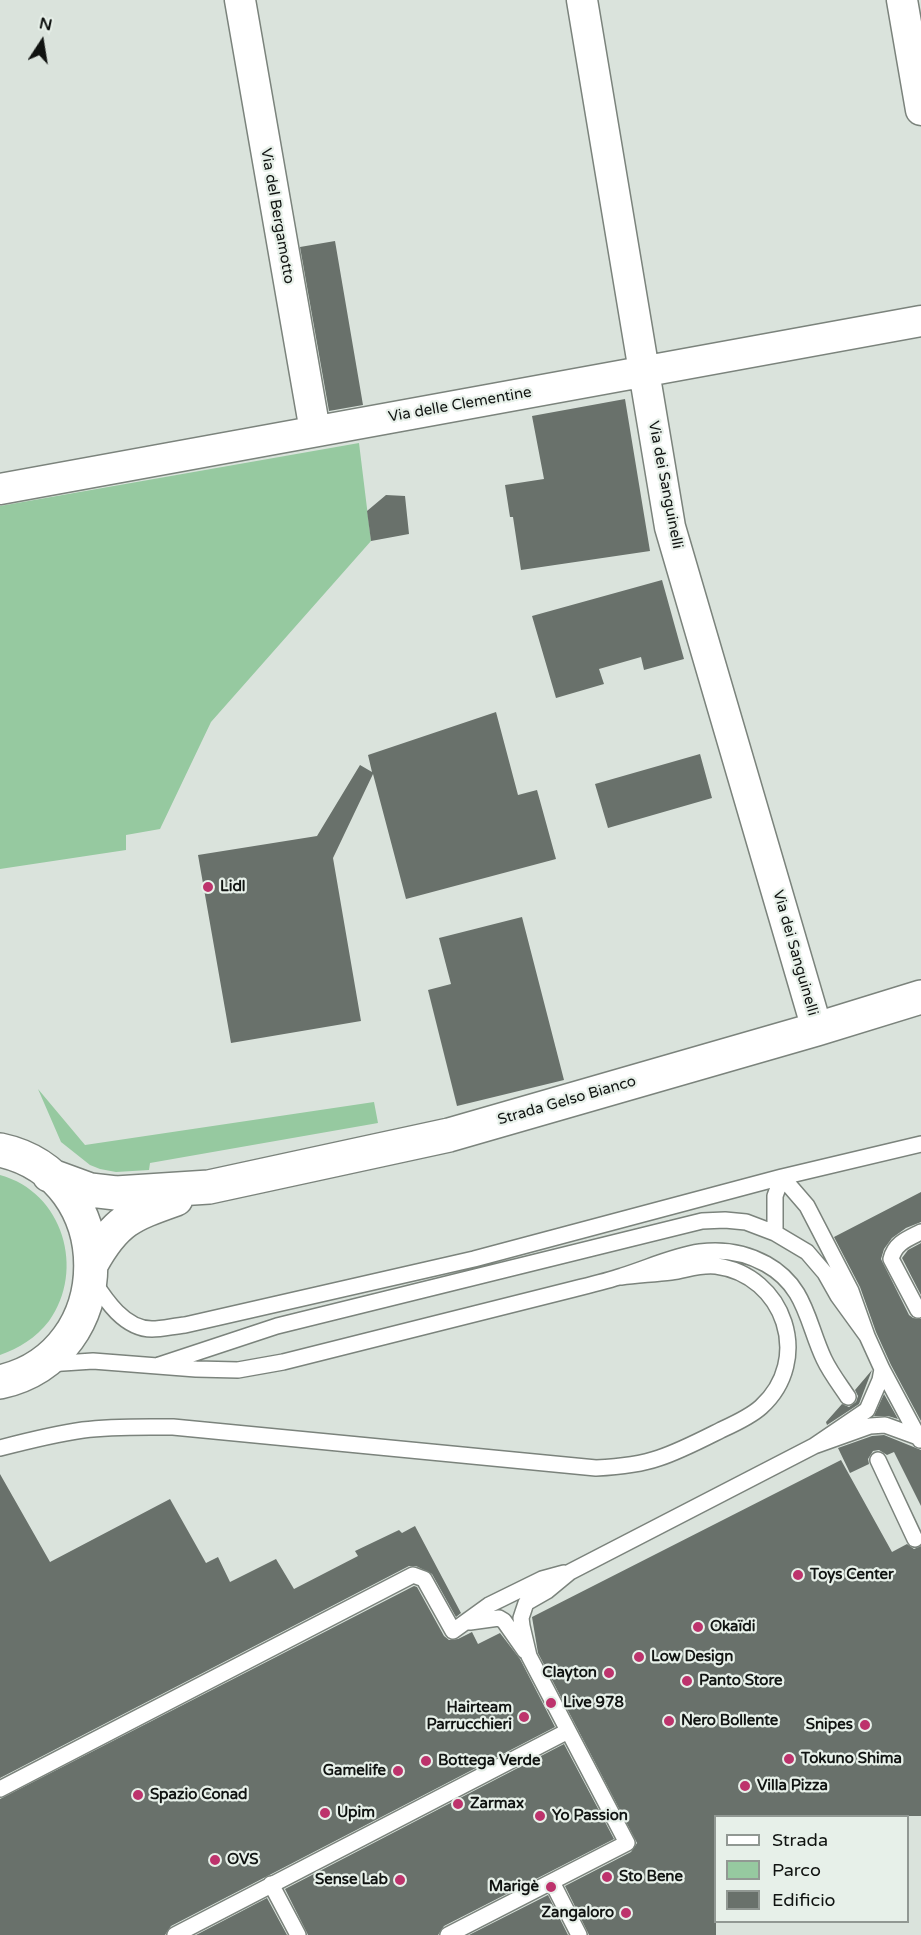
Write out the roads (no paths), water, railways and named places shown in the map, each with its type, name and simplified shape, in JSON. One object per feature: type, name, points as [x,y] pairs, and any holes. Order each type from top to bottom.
[{"type":"main road","name":"Strada Gelso Bianco","points":[[92,1271],[111,1234],[135,1214],[209,1187],[449,1135],[921,997]]},
{"type":"main road","points":[[0,1150],[21,1157],[49,1175],[64,1189],[76,1206],[87,1233],[92,1271],[86,1304],[76,1326],[60,1347],[42,1364],[0,1382]]},
{"type":"main road","name":"Strada Gelso Bianco","points":[[49,1175],[90,1190],[116,1193],[209,1187]]},
{"type":"street","name":"Via del Bergamotto","points":[[240,0],[315,431]]},
{"type":"street","name":"Via dei Sanguinelli","points":[[582,0],[670,527],[817,1029]]},
{"type":"street","points":[[902,0],[921,110]]},
{"type":"street","name":"Via delle Clementine","points":[[0,489],[921,321]]},
{"type":"lane","points":[[92,1271],[109,1304],[132,1323],[150,1329],[185,1325],[474,1259],[921,1144]]},
{"type":"lane","points":[[776,1233],[775,1196],[782,1178]]},
{"type":"lane","points":[[782,1178],[807,1206],[851,1291],[882,1369],[920,1439]]},
{"type":"lane","points":[[159,1365],[278,1326],[702,1221],[725,1220],[746,1222],[776,1233],[807,1252],[825,1273],[838,1296],[867,1336]]},
{"type":"lane","points":[[918,1310],[891,1258],[894,1249],[901,1242],[921,1232]]},
{"type":"lane","points":[[42,1364],[93,1361],[238,1370],[283,1362],[621,1277],[669,1259],[700,1252],[722,1251],[745,1255],[767,1265],[784,1277],[796,1291],[807,1312],[824,1359],[848,1397]]},
{"type":"lane","points":[[0,1448],[41,1437],[84,1430],[127,1427],[173,1428],[596,1468],[657,1459],[734,1424],[758,1410],[769,1399],[780,1383],[786,1365],[786,1326],[778,1306],[764,1288],[748,1276],[715,1266],[621,1277]]},
{"type":"lane","points":[[529,1656],[520,1618],[526,1603],[547,1591],[570,1572],[814,1446],[867,1410],[880,1380],[882,1369]]},
{"type":"lane","points":[[814,1446],[870,1426],[885,1425],[920,1439]]},
{"type":"lane","points":[[878,1460],[915,1539]]},
{"type":"lane","points":[[0,1789],[413,1575],[424,1579],[453,1631],[489,1605],[542,1579],[570,1572]]},
{"type":"lane","points":[[448,1935],[627,1843],[529,1656],[504,1621],[499,1618],[467,1622]]},
{"type":"lane","points":[[175,1935],[516,1760],[567,1731]]},
{"type":"lane","points":[[552,1882],[579,1935]]},
{"type":"lane","points":[[271,1884],[297,1935]]},
{"type":"place","name":"Lidl","points":[[208,887]]},
{"type":"place","name":"Toys Center","points":[[798,1575]]},
{"type":"place","name":"Okaïdi","points":[[698,1627]]},
{"type":"place","name":"Low Design","points":[[639,1657]]},
{"type":"place","name":"Clayton","points":[[609,1673]]},
{"type":"place","name":"Panto Store","points":[[687,1681]]},
{"type":"place","name":"Live 978","points":[[551,1703]]},
{"type":"place","name":"Hairteam Parrucchieri","points":[[524,1717]]},
{"type":"place","name":"Nero Bollente","points":[[669,1721]]},
{"type":"place","name":"Snipes","points":[[865,1725]]},
{"type":"place","name":"Tokuno Shima","points":[[789,1759]]},
{"type":"place","name":"Bottega Verde","points":[[426,1761]]},
{"type":"place","name":"Gamelife","points":[[398,1771]]},
{"type":"place","name":"Villa Pizza","points":[[745,1786]]},
{"type":"place","name":"Spazio Conad","points":[[138,1795]]},
{"type":"place","name":"Zarmax","points":[[458,1804]]},
{"type":"place","name":"Upim","points":[[325,1813]]},
{"type":"place","name":"Yo Passion","points":[[540,1816]]},
{"type":"place","name":"OVS","points":[[215,1860]]},
{"type":"place","name":"Sto Bene","points":[[607,1877]]},
{"type":"place","name":"Sense Lab","points":[[400,1880]]},
{"type":"place","name":"Marigè","points":[[551,1887]]},
{"type":"place","name":"Zangaloro","points":[[626,1913]]}]
